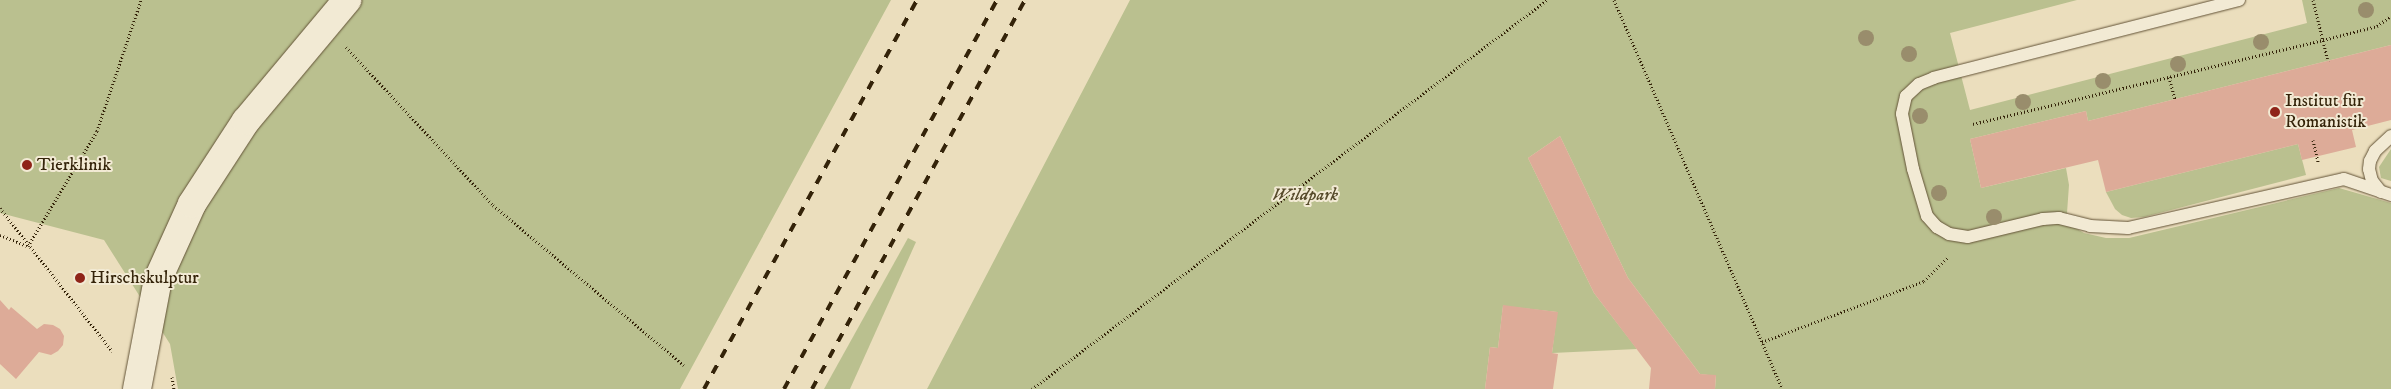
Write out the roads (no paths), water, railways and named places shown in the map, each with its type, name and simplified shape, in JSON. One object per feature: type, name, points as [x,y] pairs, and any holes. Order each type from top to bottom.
[{"type":"street","points":[[138,387],[158,279],[192,204],[246,121],[347,0]]},
{"type":"lane","points":[[2240,0],[1934,78],[1919,84],[1906,96],[1902,114],[1913,169],[1927,216],[1937,227],[1949,234],[1968,237],[2043,219],[2059,218],[2090,226],[2128,228],[2344,180],[2387,194]]},
{"type":"lane","points":[[2387,194],[2372,181],[2369,170],[2370,161],[2375,151],[2391,136]]},
{"type":"railway","points":[[704,389],[917,0]]},
{"type":"railway","points":[[784,389],[997,0]]},
{"type":"railway","points":[[812,389],[1025,0]]},
{"type":"place","name":"Institut für Romanistik","points":[[2275,112]]},
{"type":"place","name":"Tierklinik","points":[[27,165]]},
{"type":"place","name":"Hirschskulptur","points":[[80,278]]},
{"type":"park label","name":"Wildpark","points":[[1305,195]]}]
